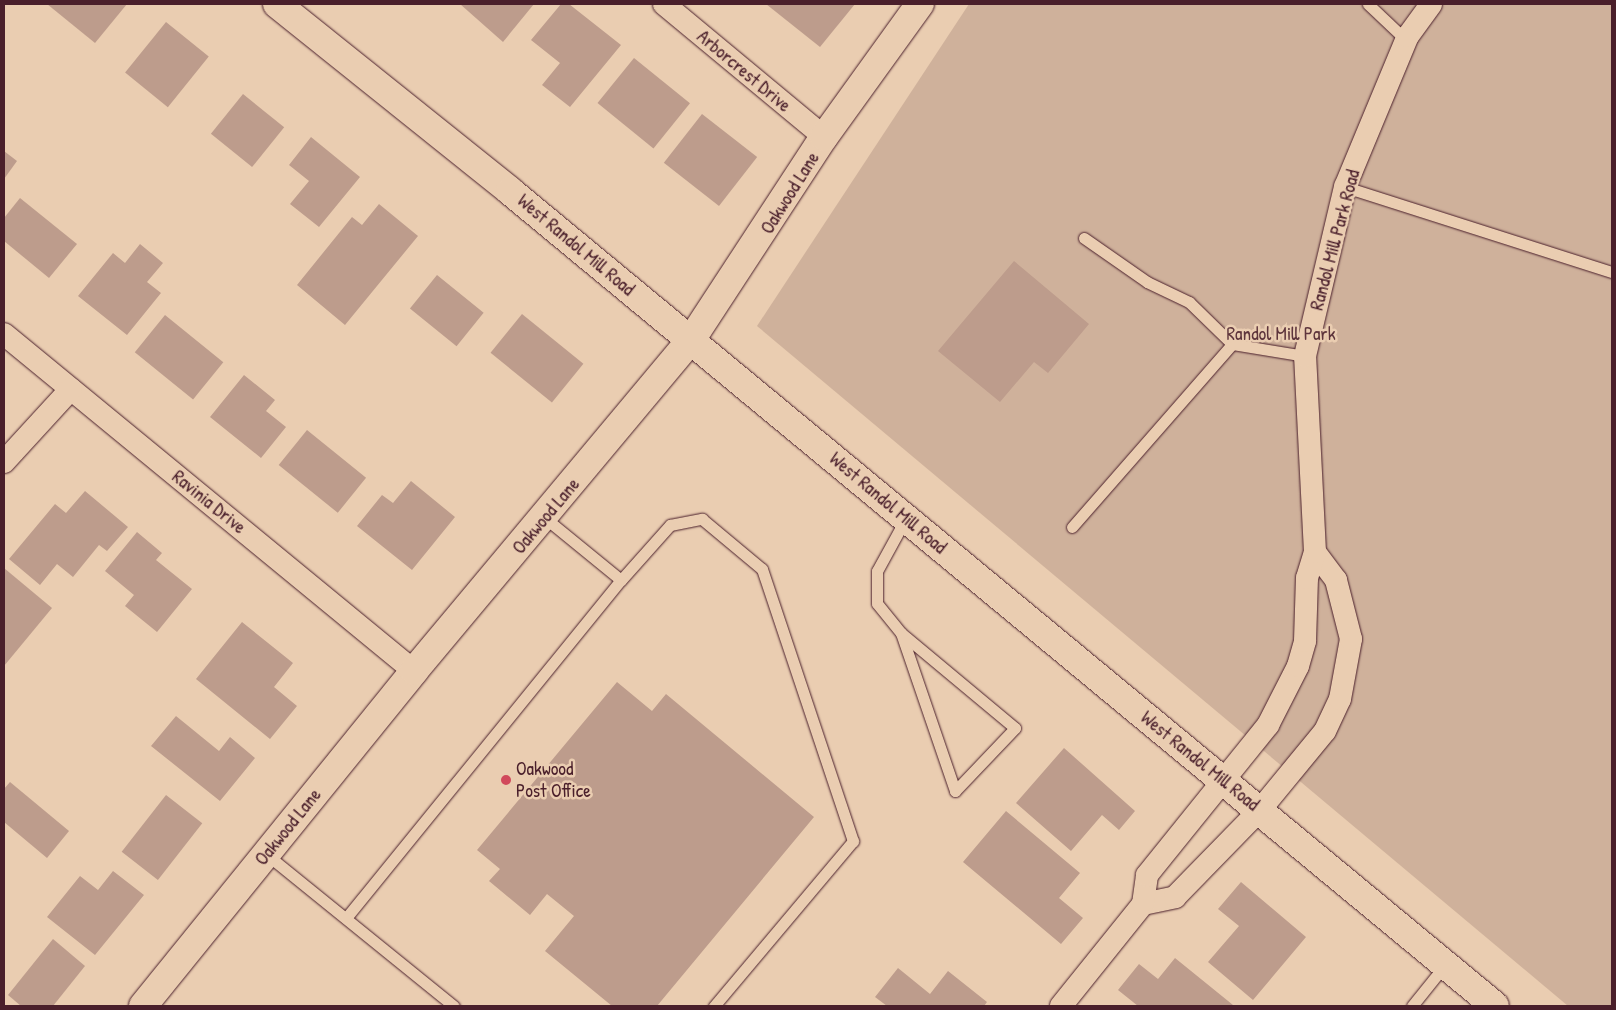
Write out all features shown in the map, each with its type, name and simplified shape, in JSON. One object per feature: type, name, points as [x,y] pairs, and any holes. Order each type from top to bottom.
[{"type":"main road","name":"West Randol Mill Road","points":[[278,4],[692,340],[1495,1006]]},
{"type":"main road","name":"Oakwood Lane","points":[[143,1006],[414,671],[545,518],[692,340],[824,137],[920,4]]},
{"type":"street","name":"Arborcrest Drive","points":[[664,4],[824,137]]},
{"type":"street","name":"Randol Mill Park Road","points":[[1143,904],[1147,874],[1268,725],[1298,666],[1305,641],[1307,578],[1315,552],[1305,356],[1344,187],[1406,40],[1431,4]]},
{"type":"street","name":"Ravinia Drive","points":[[4,334],[414,671]]},
{"type":"street","points":[[4,462],[71,389]]},
{"type":"street","points":[[1061,1006],[1143,904],[1174,897],[1260,810],[1325,731],[1347,669],[1351,639],[1344,601],[1336,580],[1315,552]]},
{"type":"lane","points":[[1368,4],[1406,40]]},
{"type":"lane","points":[[1344,187],[1612,272]]},
{"type":"lane","points":[[1084,238],[1147,282],[1189,302],[1232,344],[1305,356]]},
{"type":"lane","points":[[1072,526],[1232,344]]},
{"type":"lane","points":[[545,518],[621,580]]},
{"type":"lane","points":[[901,633],[955,791],[1015,728],[901,633],[876,603],[877,572],[906,518]]},
{"type":"lane","points":[[346,918],[621,580],[670,525],[702,520],[762,569],[853,842],[714,1006]]},
{"type":"lane","points":[[266,854],[454,1006]]},
{"type":"lane","points":[[1412,1006],[1445,965]]},
{"type":"green space","name":"Randol Mill Park","points":[[969,4],[1612,4],[1612,1006],[1568,1006],[757,326]]},
{"type":"building","points":[[47,4],[127,4],[95,43]]},
{"type":"building","points":[[460,4],[534,4],[503,42]]},
{"type":"building","points":[[561,4],[569,4],[621,45],[570,107],[542,85],[560,63],[531,40]]},
{"type":"building","points":[[766,4],[855,4],[820,47]]},
{"type":"building","points":[[166,22],[209,57],[168,107],[125,73]]},
{"type":"building","points":[[634,58],[690,103],[653,148],[597,103]]},
{"type":"building","points":[[243,94],[284,127],[252,167],[211,134]]},
{"type":"building","points":[[702,114],[757,157],[719,206],[664,163]]},
{"type":"building","points":[[311,137],[360,177],[319,227],[290,204],[309,181],[289,165]]},
{"type":"building","points":[[4,151],[17,161],[4,179]]},
{"type":"building","points":[[20,198],[77,244],[49,278],[4,241],[4,218]]},
{"type":"building","points":[[379,204],[418,236],[345,325],[297,285],[352,217],[362,225]]},
{"type":"building","points":[[140,244],[163,263],[147,282],[161,293],[127,335],[78,296],[113,253],[125,263]]},
{"type":"building","points":[[1014,261],[1089,324],[1048,373],[1034,362],[1000,402],[938,351]]},
{"type":"building","points":[[437,275],[484,313],[457,346],[410,308]]},
{"type":"building","points":[[522,314],[583,364],[552,403],[491,353]]},
{"type":"building","points":[[165,315],[223,362],[193,400],[135,352]]},
{"type":"building","points":[[244,375],[275,400],[266,411],[286,427],[261,458],[210,417]]},
{"type":"building","points":[[307,430],[366,478],[338,513],[279,465]]},
{"type":"building","points":[[411,481],[455,517],[412,570],[357,526],[382,495],[393,503]]},
{"type":"building","points":[[85,491],[128,527],[107,551],[99,545],[73,577],[57,564],[40,585],[9,559],[55,504],[66,513]]},
{"type":"building","points":[[137,532],[162,553],[156,560],[192,589],[157,632],[125,606],[134,595],[105,571]]},
{"type":"building","points":[[4,568],[52,608],[4,666]]},
{"type":"building","points":[[242,622],[293,663],[274,687],[297,706],[270,739],[196,679]]},
{"type":"building","points":[[617,682],[652,711],[666,694],[814,817],[657,1006],[612,1006],[545,951],[574,916],[547,894],[530,915],[489,881],[500,869],[477,850]]},
{"type":"building","points":[[176,716],[219,751],[230,737],[255,758],[220,801],[151,746]]},
{"type":"building","points":[[1064,748],[1135,811],[1119,830],[1102,815],[1071,851],[1016,803]]},
{"type":"building","points":[[10,782],[69,831],[47,858],[4,822],[4,789]]},
{"type":"building","points":[[166,795],[202,823],[158,880],[122,852]]},
{"type":"building","points":[[1006,811],[1080,873],[1059,898],[1083,918],[1061,944],[963,862]]},
{"type":"building","points":[[113,871],[144,895],[95,955],[47,917],[80,876],[98,890]]},
{"type":"building","points":[[1241,882],[1306,937],[1253,1000],[1208,962],[1239,926],[1218,909]]},
{"type":"building","points":[[53,939],[85,966],[53,1006],[21,1006],[8,995]]},
{"type":"building","points":[[1175,958],[1233,1005],[1138,1006],[1118,990],[1139,964],[1158,979]]},
{"type":"building","points":[[898,968],[930,994],[948,971],[987,1002],[984,1006],[887,1006],[875,997]]},
{"type":"place","name":"Oakwood Post Office","points":[[506,780]]}]
